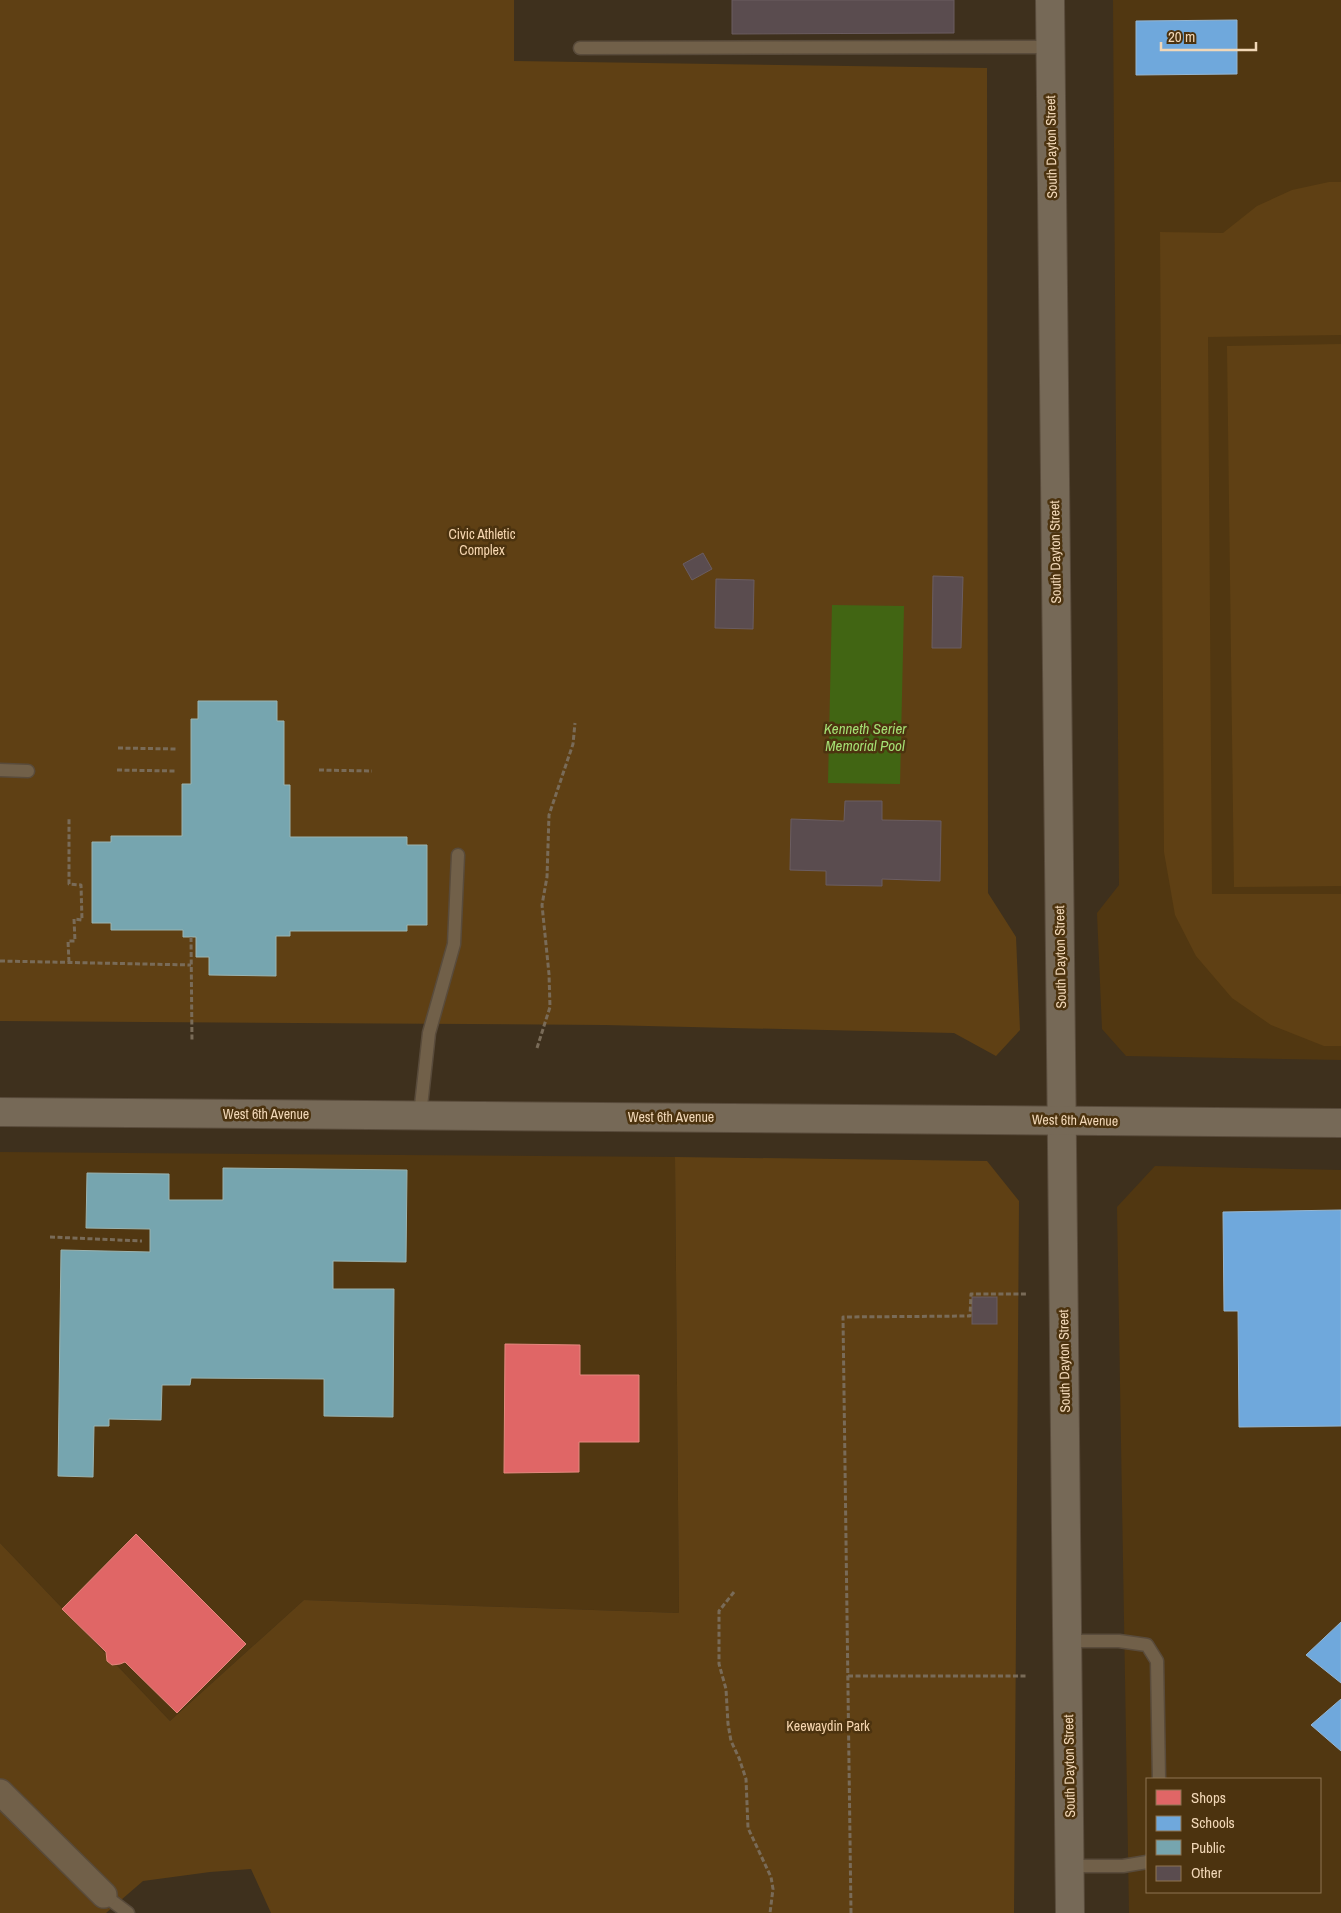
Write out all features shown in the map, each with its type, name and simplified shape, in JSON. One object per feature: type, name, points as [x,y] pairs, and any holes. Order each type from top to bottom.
[{"type":"street","name":"South Dayton Street","points":[[1050,0],[1070,1913]]},
{"type":"street","name":"West 6th Avenue","points":[[0,1112],[1341,1123]]},
{"type":"street","points":[[0,1792],[104,1895]]},
{"type":"lane","points":[[580,48],[1050,48]]},
{"type":"lane","points":[[0,770],[28,771]]},
{"type":"lane","points":[[420,1115],[429,1032],[454,944],[458,855]]},
{"type":"lane","points":[[1067,1641],[1119,1641],[1147,1646],[1157,1661],[1159,1778]]},
{"type":"lane","points":[[1070,1866],[1122,1866],[1146,1862]]},
{"type":"lane","points":[[104,1895],[128,1913]]},
{"type":"path","points":[[537,1048],[550,1007],[549,974],[542,906],[547,877],[549,815],[573,744],[575,722]]},
{"type":"path","points":[[118,748],[176,749]]},
{"type":"path","points":[[117,770],[176,771]]},
{"type":"path","points":[[320,770],[372,771]]},
{"type":"path","points":[[69,818],[69,884],[81,885],[82,920],[74,920],[75,941],[68,941],[69,962]]},
{"type":"path","points":[[191,937],[192,1042]]},
{"type":"path","points":[[0,961],[191,965]]},
{"type":"path","points":[[50,1237],[142,1241]]},
{"type":"path","points":[[850,1913],[843,1317],[970,1316],[971,1294],[1026,1294]]},
{"type":"path","points":[[734,1592],[719,1610],[719,1664],[726,1689],[731,1741],[746,1779],[748,1828],[771,1877],[773,1889],[770,1913]]},
{"type":"path","points":[[848,1676],[1028,1676]]},
{"type":"shaded area","points":[[1113,0],[1341,0],[1341,1060],[1126,1056],[1102,1029],[1097,913],[1119,885]]},
{"type":"shaded area","points":[[0,1152],[675,1157],[679,1613],[304,1600],[170,1721],[0,1543]]},
{"type":"shaded area","points":[[1155,1166],[1341,1170],[1341,1913],[1129,1913],[1117,1207]]},
{"type":"green space","name":"Civic Athletic Complex","points":[[0,0],[514,0],[514,61],[987,68],[988,893],[1016,937],[1020,1030],[996,1056],[954,1033],[605,1025],[0,1021]]},
{"type":"green space","points":[[1329,182],[1341,182],[1341,335],[1208,337],[1212,894],[1341,894],[1341,1046],[1324,1046],[1271,1025],[1232,998],[1196,956],[1175,915],[1164,852],[1160,232],[1223,233],[1257,206],[1292,190]]},
{"type":"green space","points":[[1341,344],[1341,886],[1234,887],[1227,346]]},
{"type":"green space","name":"Keewaydin Park","points":[[675,1157],[987,1161],[1019,1201],[1014,1913],[271,1913],[251,1869],[210,1872],[143,1881],[106,1913],[0,1913],[0,1543],[170,1721],[304,1600],[679,1613]]},
{"type":"water","name":"Kenneth Serier Memorial Pool","points":[[832,605],[904,606],[900,784],[828,783]]},
{"type":"building: Shops","points":[[505,1344],[580,1345],[580,1375],[639,1375],[639,1442],[579,1442],[579,1472],[504,1473]]},
{"type":"building: Shops","points":[[136,1534],[246,1644],[177,1713],[125,1662],[112,1665],[107,1661],[106,1652],[62,1609]]},
{"type":"building: Schools","points":[[1237,20],[1237,74],[1136,75],[1136,21]]},
{"type":"building: Schools","points":[[1341,1210],[1341,1426],[1239,1427],[1238,1311],[1224,1311],[1223,1212]]},
{"type":"building: Schools","points":[[1341,1622],[1341,1683],[1306,1655]]},
{"type":"building: Schools","points":[[1341,1699],[1341,1751],[1311,1725]]},
{"type":"building: Public","points":[[198,701],[277,701],[277,721],[284,721],[284,785],[290,785],[290,837],[407,837],[407,845],[427,845],[427,925],[407,925],[407,931],[290,931],[290,936],[276,936],[276,976],[209,975],[209,957],[196,957],[196,937],[183,937],[183,930],[111,930],[111,923],[92,923],[92,842],[111,842],[111,836],[182,836],[182,784],[191,784],[191,719],[198,719]]},
{"type":"building: Public","points":[[223,1168],[407,1170],[406,1262],[333,1261],[333,1289],[394,1289],[393,1417],[324,1416],[324,1379],[191,1378],[190,1385],[162,1385],[161,1420],[109,1419],[109,1426],[94,1426],[93,1477],[58,1476],[61,1250],[150,1252],[150,1229],[86,1228],[87,1173],[169,1174],[169,1200],[223,1200]]},
{"type":"building: Other","points":[[732,0],[954,0],[954,33],[732,34]]},
{"type":"building: Other","points":[[703,553],[712,569],[692,580],[683,564]]},
{"type":"building: Other","points":[[933,576],[963,577],[961,648],[932,648]]},
{"type":"building: Other","points":[[716,579],[754,580],[753,629],[715,628]]},
{"type":"building: Other","points":[[845,801],[882,801],[882,820],[941,821],[940,881],[882,879],[882,886],[826,885],[826,871],[790,870],[791,819],[844,821]]},
{"type":"building: Other","points":[[972,1297],[997,1297],[997,1324],[972,1324]]}]
